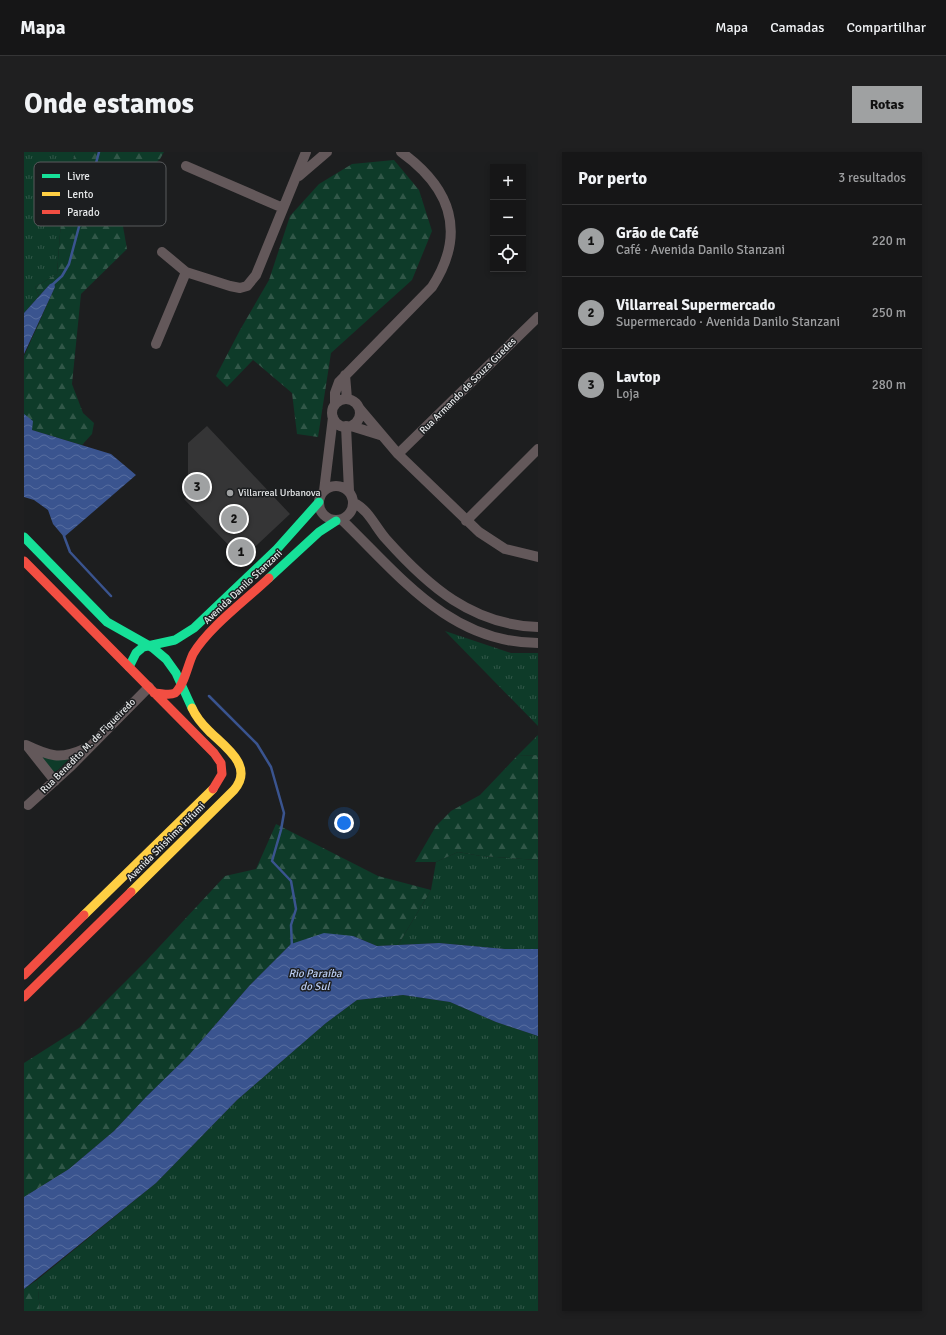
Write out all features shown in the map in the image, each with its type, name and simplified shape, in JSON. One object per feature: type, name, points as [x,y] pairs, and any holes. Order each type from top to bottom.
[{"type":"street","points":[[162,252],[186,272],[230,286],[240,288],[247,286],[256,275],[306,152]]},
{"type":"street","points":[[358,408],[359,417],[349,426],[349,491],[354,503],[362,508],[380,533],[405,559],[448,598],[464,607],[494,620],[537,626],[536,643],[503,640],[469,628],[453,620],[418,594],[339,520],[323,515],[319,502],[324,491],[333,417],[332,412],[335,404],[336,389],[345,375],[432,287],[441,273],[449,254],[450,222],[448,210],[441,191],[428,174],[401,152]]},
{"type":"street","points":[[296,179],[321,153]]},
{"type":"street","points":[[186,166],[283,208]]},
{"type":"street","points":[[156,344],[186,272]]},
{"type":"street","name":"Rua Armando de Souza Guedes","points":[[398,454],[538,317]]},
{"type":"street","points":[[345,375],[347,399]]},
{"type":"street","points":[[335,404],[341,400],[347,399],[353,401],[380,435],[398,454],[479,532],[505,549],[538,557]]},
{"type":"street","points":[[333,417],[338,424],[380,435]]},
{"type":"street","points":[[466,521],[538,449]]},
{"type":"street","points":[[324,491],[334,486],[344,488],[349,491]]},
{"type":"street","name":"Avenida Danilo Stanzani","points":[[143,643],[175,640],[194,628],[277,549],[319,502]]},
{"type":"street","points":[[339,520],[351,513],[354,503]]},
{"type":"street","name":"Avenida Danilo Stanzani","points":[[183,685],[193,655],[206,637],[319,532],[339,520]]},
{"type":"street","name":"Avenida Shishima Hifumi","points":[[24,537],[108,623],[143,643],[165,658],[183,685],[191,707],[200,721],[238,762],[242,770],[240,783],[228,797],[26,990]]},
{"type":"street","name":"Avenida Shishima Hifumi","points":[[24,561],[215,755],[223,768],[222,778],[216,786],[24,975]]},
{"type":"street","points":[[129,667],[143,643]]},
{"type":"street","points":[[151,690],[174,694],[183,685]]},
{"type":"street","name":"Rua Benedito M. de Figueiredo","points":[[28,805],[55,781],[88,747],[151,690]]},
{"type":"street","points":[[25,744],[44,754],[60,756],[71,755],[88,747]]},
{"type":"street","points":[[25,744],[55,781]]},
{"type":"green space","points":[[24,152],[75,152],[73,162],[34,162],[34,226],[61,226],[57,274],[35,287],[39,296],[24,313]]},
{"type":"green space","points":[[75,152],[164,152],[157,162],[73,162]]},
{"type":"green space","points":[[394,160],[419,190],[432,231],[412,280],[331,353],[318,437],[297,434],[292,393],[253,360],[227,387],[216,376],[240,330],[269,280],[290,216],[319,184],[352,164]]},
{"type":"green space","points":[[61,226],[123,226],[127,249],[81,294],[72,384],[83,413],[94,423],[92,434],[82,445],[32,430],[24,414],[24,356],[55,287],[50,284],[39,296],[35,287],[57,274]]},
{"type":"green space","points":[[445,631],[511,653],[538,653],[538,726]]},
{"type":"green space","points":[[538,735],[538,755],[517,756]]},
{"type":"green space","points":[[40,755],[70,758],[54,772]]},
{"type":"green space","points":[[538,755],[538,860],[481,856],[458,852],[436,862],[415,862],[436,826],[451,811],[480,795],[517,756]]},
{"type":"green space","points":[[276,824],[378,876],[431,890],[398,945],[377,946],[353,936],[291,944],[250,985],[189,1055],[114,1131],[69,1169],[24,1197],[24,1063],[79,1028],[146,961],[225,876],[256,869]]},
{"type":"green space","points":[[458,852],[481,856],[538,860],[538,949],[505,949],[439,943],[398,945],[431,890],[436,862]]},
{"type":"green space","points":[[403,995],[450,1002],[496,1022],[538,1036],[538,1311],[40,1311],[37,1280],[156,1183],[237,1100],[326,1023],[357,1000]]},
{"type":"green space","points":[[37,1280],[40,1311],[24,1311],[24,1289]]},
{"type":"water","points":[[54,283],[55,287],[24,354],[24,313],[50,284]]},
{"type":"water","points":[[24,414],[33,421],[32,430],[111,454],[136,475],[64,537],[53,524],[48,510],[34,500],[24,497]]},
{"type":"water","name":"Rio Paraíba do Sul","points":[[324,933],[353,936],[377,946],[439,943],[505,949],[538,949],[538,1036],[496,1022],[450,1002],[403,995],[357,1000],[326,1023],[237,1100],[156,1183],[24,1289],[24,1197],[69,1169],[114,1131],[189,1055],[250,985],[291,944]]},
{"type":"building","name":"Villarreal Urbanova","points":[[207,426],[290,514],[242,559],[184,499],[196,488],[188,479],[188,443]]},
{"type":"waterway","points":[[96,162],[99,152]]},
{"type":"waterway","points":[[52,285],[62,276],[69,264],[79,226]]},
{"type":"waterway","points":[[64,536],[70,552],[111,596]]},
{"type":"waterway","points":[[209,696],[257,744],[271,767],[284,813],[281,830],[272,861],[291,881],[296,909],[291,925],[292,947]]},
{"type":"traffic: fast","points":[[129,667],[136,653],[143,647],[175,640],[194,628],[277,549],[319,502]]},
{"type":"traffic: fast","points":[[269,578],[319,532],[336,521]]},
{"type":"traffic: fast","points":[[24,537],[107,622],[153,648],[166,659],[176,673],[192,708]]},
{"type":"traffic: slow","points":[[131,892],[234,790],[240,781],[241,773],[235,757],[204,726],[192,708]]},
{"type":"traffic: slow","points":[[84,915],[213,789]]},
{"type":"traffic: jam","points":[[24,561],[214,753],[221,763],[222,774],[213,789]]},
{"type":"traffic: jam","points":[[154,693],[175,693],[186,675],[193,654],[208,634],[228,614],[269,578]]},
{"type":"traffic: jam","points":[[24,997],[131,892]]},
{"type":"traffic: jam","points":[[24,975],[84,915]]},
{"type":"place","name":"Lavtop","points":[[197,487]]},
{"type":"place","name":"Villarreal Urbanova","points":[[230,493]]},
{"type":"place","name":"Villarreal Supermercado","points":[[234,519]]},
{"type":"place","name":"Grão de Café","points":[[241,552]]}]
